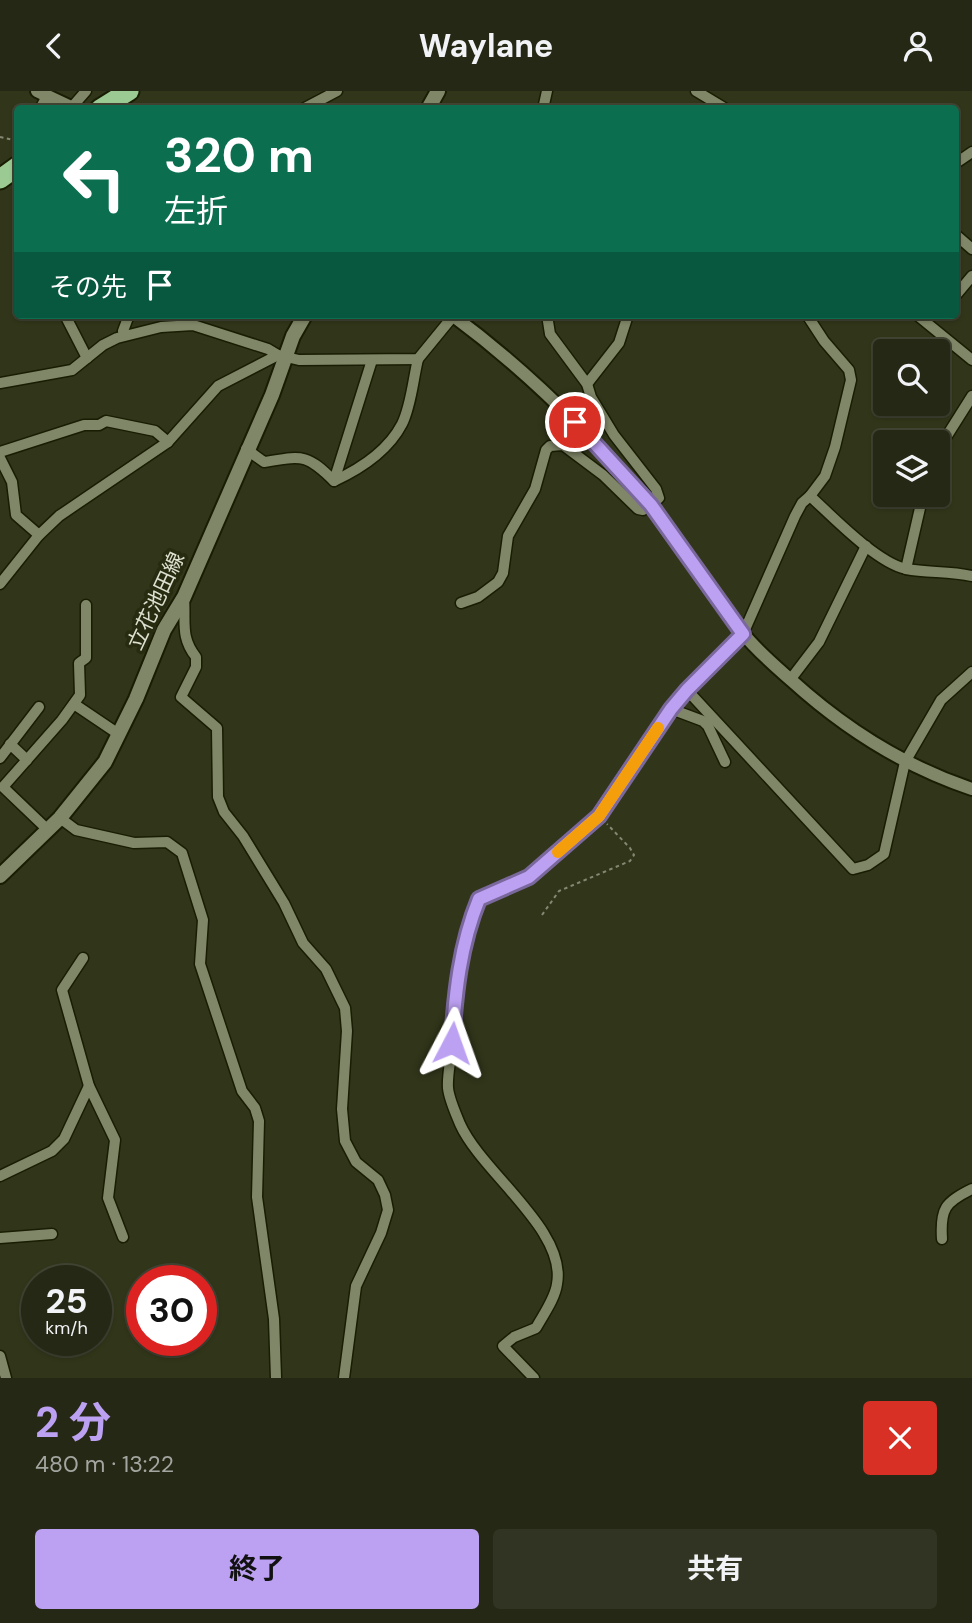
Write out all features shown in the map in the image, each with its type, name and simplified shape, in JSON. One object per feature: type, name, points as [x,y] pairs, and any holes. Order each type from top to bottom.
[{"type":"highway","points":[[106,105],[123,94]]},
{"type":"main road","name":"立花池田線","points":[[0,876],[60,818],[105,762],[120,735],[164,630],[184,597],[246,449],[272,395],[281,356],[302,319]]},
{"type":"street","points":[[311,105],[337,91]]},
{"type":"street","points":[[696,91],[719,105]]},
{"type":"street","points":[[42,94],[67,105]]},
{"type":"street","points":[[959,291],[972,276]]},
{"type":"street","points":[[67,319],[87,358]]},
{"type":"street","points":[[127,335],[123,331],[128,319]]},
{"type":"street","points":[[334,481],[355,472],[390,442],[402,423],[418,359],[450,319]]},
{"type":"street","points":[[458,319],[541,388],[592,439],[651,505],[743,634],[790,680],[819,706],[858,734],[905,762],[972,789]]},
{"type":"street","points":[[461,603],[478,597],[498,582],[503,573],[508,536],[535,489],[546,450],[550,446],[563,445],[603,475],[638,509],[643,510],[659,498],[659,493],[614,435],[591,397],[587,384],[550,334],[548,319]]},
{"type":"street","points":[[587,384],[619,343],[627,319]]},
{"type":"street","points":[[534,1378],[503,1346],[513,1337],[537,1328],[557,1286],[557,1261],[551,1244],[522,1204],[477,1154],[460,1124],[448,1089],[455,998],[468,925],[479,899],[529,877],[599,816],[671,709],[743,634],[795,516],[802,503],[825,477],[851,380],[849,370],[810,319]]},
{"type":"street","points":[[922,319],[972,360]]},
{"type":"street","points":[[930,325],[935,319]]},
{"type":"street","points":[[0,383],[72,370],[103,345],[127,335],[193,320],[281,356],[299,360],[418,359]]},
{"type":"street","points":[[0,584],[39,535],[59,516],[168,442],[218,386],[281,356]]},
{"type":"street","points":[[334,481],[372,360]]},
{"type":"street","points":[[950,431],[972,396]]},
{"type":"street","points":[[0,451],[84,425],[99,425],[106,421],[155,431],[168,442]]},
{"type":"street","points":[[246,449],[264,462],[300,457],[306,459],[320,467],[334,481]]},
{"type":"street","points":[[0,457],[12,482],[16,515],[39,535]]},
{"type":"street","points":[[810,496],[866,546],[890,562],[906,569],[972,576]]},
{"type":"street","points":[[906,569],[920,507]]},
{"type":"street","points":[[790,680],[819,642],[866,546]]},
{"type":"street","points":[[184,597],[184,634],[187,645],[196,657],[196,667],[181,697],[217,728],[218,797],[224,812],[243,836],[285,903],[303,943],[326,969],[338,990],[345,1008],[347,1031],[342,1109],[345,1141],[356,1162],[378,1180],[385,1195],[388,1210],[381,1233],[356,1286],[344,1378]]},
{"type":"street","points":[[48,830],[3,787],[62,720],[80,695],[79,663],[86,658],[86,605]]},
{"type":"street","points":[[687,690],[853,869],[868,865],[884,854],[905,762],[941,700],[972,672]]},
{"type":"street","points":[[74,704],[120,735]]},
{"type":"street","points":[[0,758],[39,707]]},
{"type":"street","points":[[671,709],[708,726],[725,762]]},
{"type":"street","points":[[10,744],[27,760]]},
{"type":"street","points":[[60,818],[76,830],[134,843],[167,842],[182,853],[202,920],[200,964],[243,1091],[255,1108],[259,1121],[257,1197],[274,1319],[276,1378]]},
{"type":"street","points":[[83,958],[62,989],[89,1086],[115,1140],[108,1198],[122,1237]]},
{"type":"street","points":[[0,1175],[52,1151],[64,1139],[89,1086]]},
{"type":"street","points":[[942,1239],[941,1221],[944,1209],[951,1200],[972,1189]]},
{"type":"street","points":[[0,1238],[52,1234]]},
{"type":"street","points":[[0,1356],[6,1378]]},
{"type":"path","points":[[542,915],[559,891],[630,861],[634,855],[599,816]]},
{"type":"slow traffic","points":[[558,852],[599,816],[658,728]]},
{"type":"route","points":[[452,1043],[455,998],[468,925],[479,899],[529,877],[599,816],[671,709],[743,634],[651,505],[575,422]]}]
